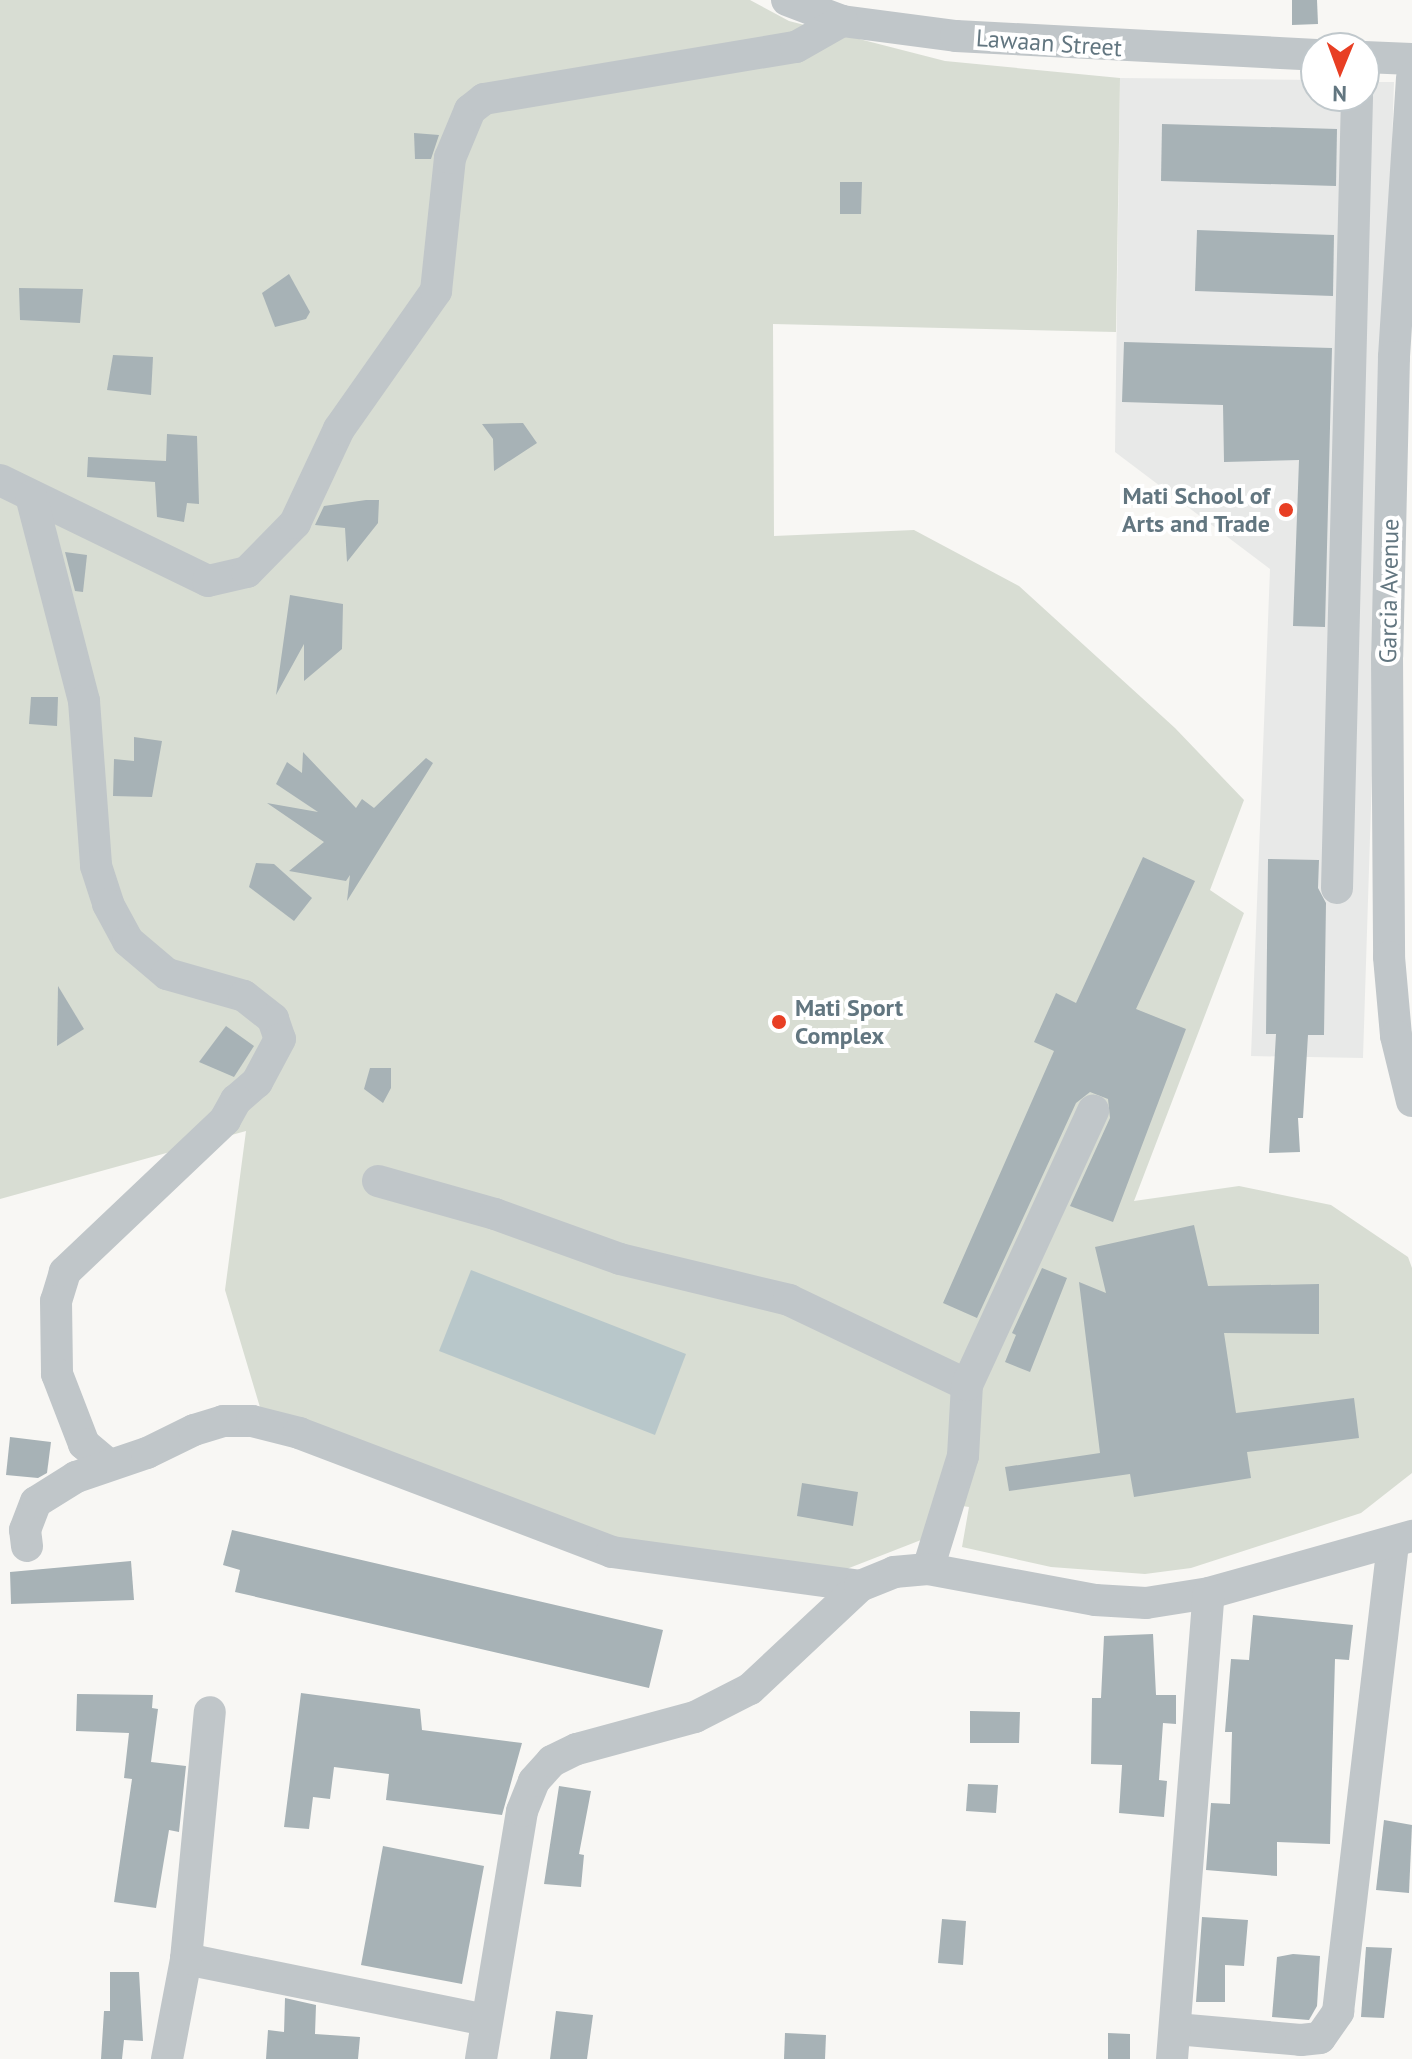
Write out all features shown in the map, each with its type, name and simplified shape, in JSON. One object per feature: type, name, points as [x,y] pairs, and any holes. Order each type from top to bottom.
[{"type":"street","name":"Lawaan Street","points":[[787,0],[842,21],[971,37],[1300,54]]},
{"type":"street","points":[[0,480],[208,581],[247,572],[295,523],[346,417],[436,291],[450,158],[470,110],[484,99],[796,47],[842,21]]},
{"type":"street","points":[[1380,58],[1412,59]]},
{"type":"street","name":"Garcia Avenue","points":[[1412,78],[1403,357],[1399,657],[1400,957],[1396,1036],[1412,1101]]},
{"type":"street","points":[[1337,888],[1357,112]]},
{"type":"street","points":[[31,496],[84,701],[96,866],[108,904],[128,941],[167,974],[244,996],[273,1019],[280,1039],[257,1082],[236,1100],[225,1120],[65,1272],[56,1301],[57,1374],[84,1444],[108,1464]]},
{"type":"street","points":[[928,1569],[963,1456],[967,1385],[1093,1111]]},
{"type":"street","points":[[378,1181],[495,1214],[620,1259],[789,1300],[967,1385]]},
{"type":"street","points":[[27,1546],[25,1530],[36,1502],[108,1464],[223,1421],[252,1421],[299,1433],[612,1552],[860,1586]]},
{"type":"street","points":[[481,2059],[522,1811],[534,1781],[552,1761],[577,1749],[695,1717],[750,1689],[860,1586],[894,1572],[928,1569],[1095,1600],[1146,1603],[1209,1593],[1402,1541],[1338,2012],[1320,2038],[1174,2044],[1209,1593]]},
{"type":"street","points":[[167,2059],[186,1959],[210,1712]]},
{"type":"street","points":[[186,1959],[487,2020]]},
{"type":"shaded area","points":[[0,0],[750,0],[789,21],[945,61],[1120,78],[1116,332],[773,324],[774,536],[914,530],[1019,586],[1175,728],[1244,800],[1210,890],[1244,913],[1134,1201],[1239,1186],[1331,1205],[1408,1257],[1412,1268],[1412,1473],[1361,1513],[1191,1568],[1145,1574],[1051,1567],[962,1547],[969,1507],[936,1502],[921,1540],[844,1570],[620,1539],[262,1414],[225,1290],[246,1131],[0,1199]]},
{"type":"shaded area","name":"Mati School of Arts and Trade","points":[[1120,78],[1300,80],[1300,112],[1380,112],[1380,82],[1394,82],[1363,1058],[1251,1056],[1270,569],[1115,452]]},
{"type":"shaded area","points":[[471,1270],[686,1354],[655,1435],[439,1351]]},
{"type":"building","points":[[1292,0],[1317,0],[1318,24],[1292,25]]},
{"type":"building","points":[[1162,124],[1337,129],[1336,186],[1161,181]]},
{"type":"building","points":[[414,133],[439,135],[431,159],[415,159]]},
{"type":"building","points":[[840,182],[862,182],[861,214],[840,214]]},
{"type":"building","points":[[1197,230],[1334,235],[1333,296],[1195,291]]},
{"type":"building","points":[[289,274],[310,312],[306,319],[275,327],[262,293]]},
{"type":"building","points":[[19,288],[83,289],[80,323],[20,320]]},
{"type":"building","points":[[1124,342],[1332,348],[1325,627],[1293,626],[1299,460],[1224,462],[1223,405],[1122,402]]},
{"type":"building","points":[[113,355],[153,357],[151,395],[107,390]]},
{"type":"building","points":[[523,423],[537,443],[494,471],[493,439],[482,424]]},
{"type":"building","points":[[167,434],[197,436],[199,504],[187,503],[184,522],[157,517],[155,482],[87,477],[88,457],[166,461]]},
{"type":"building","points":[[379,500],[378,523],[347,562],[345,528],[315,525],[324,506]]},
{"type":"building","points":[[65,552],[87,555],[83,592],[75,591]]},
{"type":"building","points":[[290,595],[343,604],[342,649],[304,681],[304,644],[276,695]]},
{"type":"building","points":[[31,697],[58,697],[57,726],[29,724]]},
{"type":"building","points":[[134,737],[162,741],[152,797],[113,796],[114,759],[134,761]]},
{"type":"building","points":[[303,752],[356,808],[362,799],[374,808],[426,758],[433,763],[347,901],[350,875],[346,881],[289,871],[324,842],[267,803],[318,812],[276,784],[287,762],[302,773]]},
{"type":"building","points":[[1143,857],[1195,881],[1136,1009],[1186,1029],[1113,1222],[1070,1206],[1110,1118],[1108,1099],[1090,1092],[1076,1103],[977,1318],[943,1303],[1054,1051],[1034,1042],[1056,993],[1076,1003]]},
{"type":"building","points":[[1268,859],[1319,860],[1318,888],[1326,903],[1324,1035],[1308,1035],[1303,1118],[1298,1118],[1300,1152],[1269,1153],[1276,1034],[1266,1034]]},
{"type":"building","points":[[256,863],[274,864],[312,898],[294,921],[249,887]]},
{"type":"building","points":[[58,986],[84,1029],[57,1046]]},
{"type":"building","points":[[226,1026],[254,1046],[234,1077],[199,1062]]},
{"type":"building","points":[[370,1068],[391,1068],[391,1088],[383,1103],[364,1089]]},
{"type":"building","points":[[1194,1225],[1208,1286],[1319,1284],[1319,1334],[1224,1333],[1236,1413],[1354,1398],[1359,1438],[1247,1452],[1251,1478],[1134,1497],[1130,1474],[1009,1491],[1005,1467],[1100,1453],[1079,1282],[1106,1293],[1095,1247]]},
{"type":"building","points":[[1042,1268],[1067,1278],[1030,1372],[1005,1362],[1016,1335],[1012,1333]]},
{"type":"building","points":[[10,1437],[51,1442],[47,1473],[38,1478],[6,1475]]},
{"type":"building","points":[[802,1483],[858,1492],[853,1526],[797,1516]]},
{"type":"building","points":[[232,1530],[663,1630],[649,1688],[235,1592],[240,1570],[223,1565]]},
{"type":"building","points":[[131,1561],[134,1600],[11,1604],[10,1572]]},
{"type":"building","points":[[1253,1615],[1353,1625],[1349,1660],[1335,1659],[1330,1844],[1277,1842],[1277,1876],[1206,1870],[1211,1803],[1230,1804],[1232,1732],[1225,1732],[1231,1659],[1249,1660]]},
{"type":"building","points":[[1153,1634],[1156,1695],[1176,1695],[1176,1724],[1163,1723],[1159,1780],[1167,1781],[1164,1817],[1119,1813],[1122,1765],[1091,1764],[1092,1698],[1101,1698],[1104,1636]]},
{"type":"building","points":[[301,1693],[420,1709],[422,1730],[522,1743],[502,1815],[386,1800],[389,1774],[334,1767],[330,1799],[313,1797],[309,1829],[284,1827]]},
{"type":"building","points":[[77,1694],[153,1695],[152,1708],[158,1709],[151,1762],[186,1766],[179,1832],[169,1830],[156,1908],[114,1902],[132,1779],[124,1778],[129,1733],[76,1731]]},
{"type":"building","points":[[970,1711],[1020,1712],[1019,1743],[970,1743]]},
{"type":"building","points":[[968,1784],[998,1785],[996,1813],[966,1811]]},
{"type":"building","points":[[559,1786],[591,1791],[579,1854],[584,1855],[581,1887],[544,1884]]},
{"type":"building","points":[[1384,1820],[1412,1825],[1409,1893],[1376,1890]]},
{"type":"building","points":[[383,1846],[484,1866],[462,1984],[361,1965]]},
{"type":"building","points":[[1202,1917],[1248,1920],[1244,1966],[1225,1965],[1225,2002],[1196,2002]]},
{"type":"building","points":[[942,1919],[966,1921],[963,1965],[938,1963]]},
{"type":"building","points":[[1366,1947],[1392,1948],[1384,2018],[1361,2017]]},
{"type":"building","points":[[1293,1954],[1320,1956],[1317,2006],[1309,2020],[1272,2017],[1277,1957]]},
{"type":"building","points":[[110,1972],[139,1972],[143,2041],[124,2040],[122,2059],[101,2059],[104,2011],[110,2011]]},
{"type":"building","points":[[285,1998],[316,2005],[315,2034],[360,2037],[358,2059],[266,2059],[268,2030],[284,2032]]},
{"type":"building","points":[[556,2011],[593,2015],[587,2059],[550,2059]]},
{"type":"building","points":[[785,2033],[826,2035],[825,2059],[784,2059]]},
{"type":"building","points":[[1108,2033],[1130,2034],[1130,2059],[1108,2059]]},
{"type":"place","name":"Mati School of Arts and Trade","points":[[1286,510]]},
{"type":"place","name":"Mati Sport Complex","points":[[779,1022]]}]
